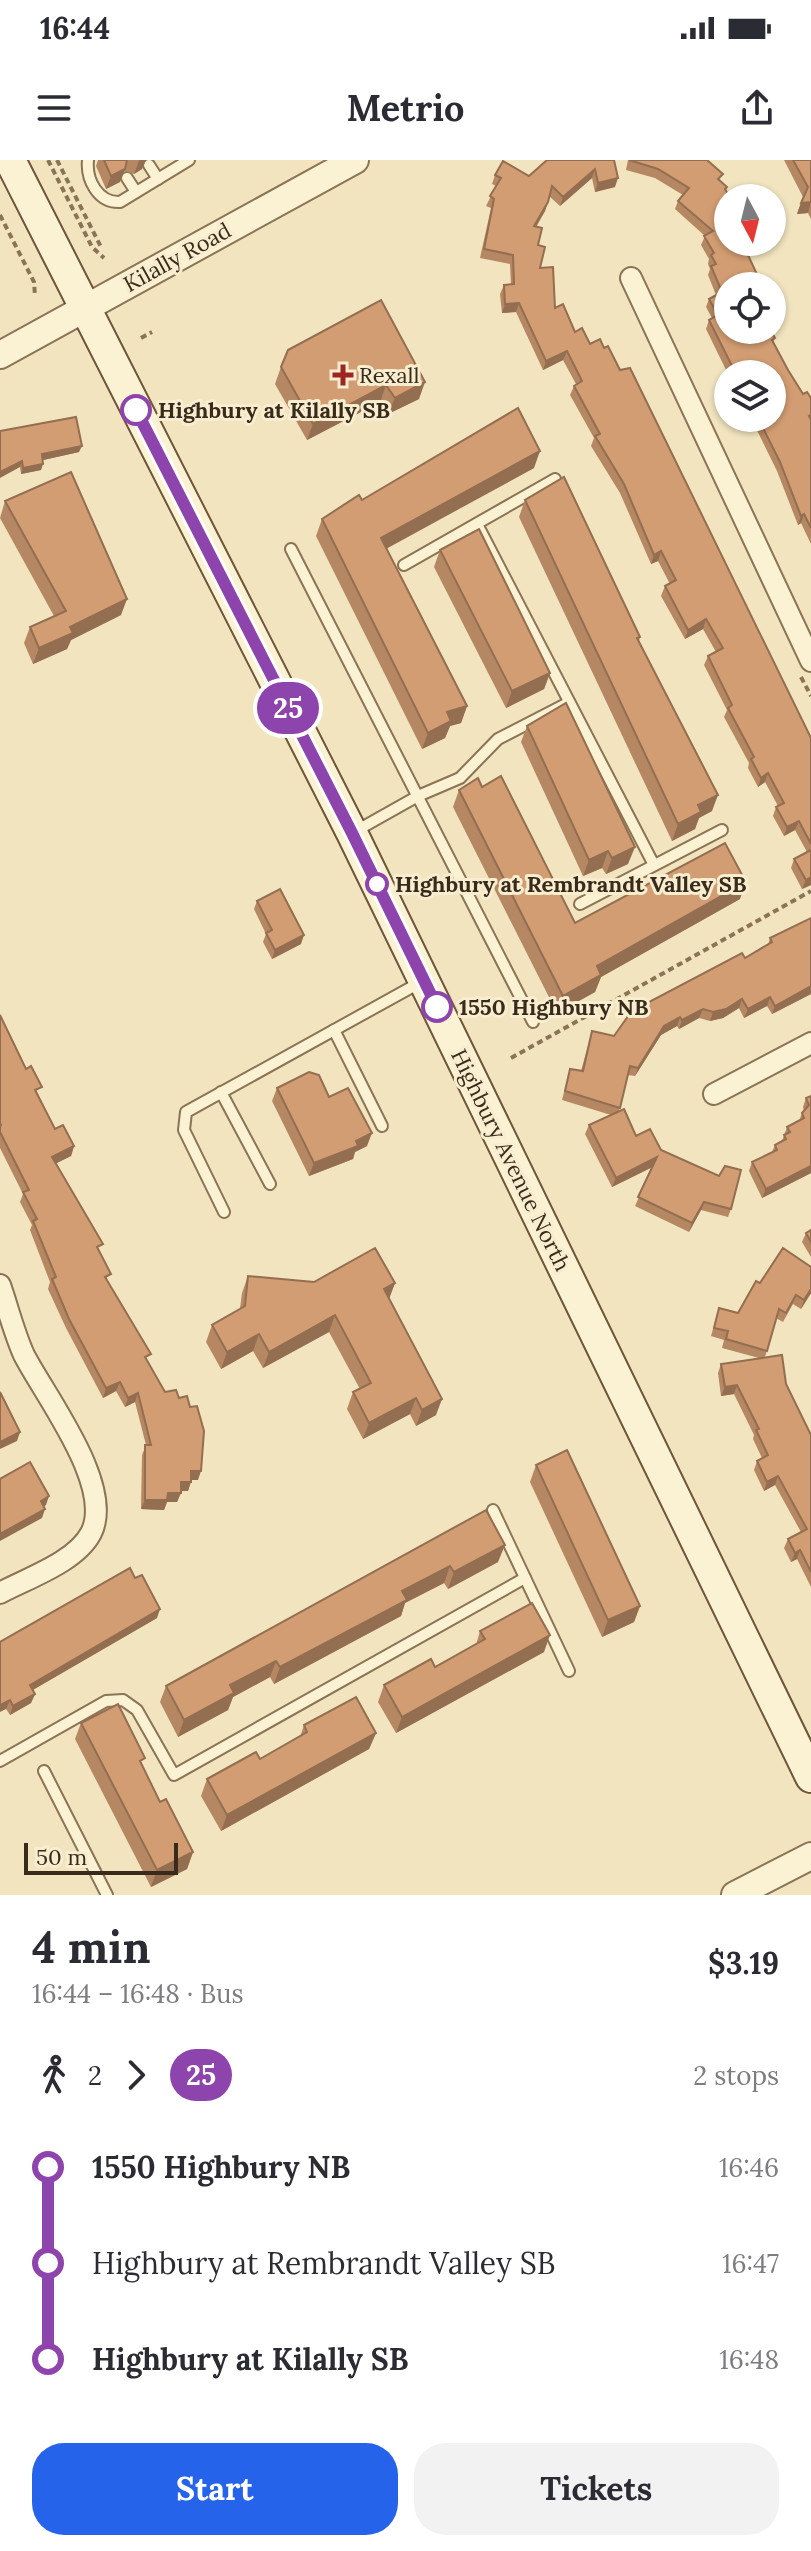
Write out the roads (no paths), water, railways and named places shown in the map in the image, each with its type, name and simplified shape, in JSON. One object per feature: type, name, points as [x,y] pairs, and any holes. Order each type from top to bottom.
[{"type":"main road","name":"Highbury Avenue North","points":[[10,160],[352,833],[811,1777]]},
{"type":"street","name":"Kilally Road","points":[[0,355],[322,173],[355,160]]},
{"type":"street","points":[[631,278],[811,661]]},
{"type":"street","points":[[714,1094],[811,1043]]},
{"type":"street","points":[[0,1285],[23,1353],[85,1464],[96,1512],[91,1533],[73,1553],[0,1593]]},
{"type":"street","points":[[735,1895],[811,1856]]},
{"type":"lane","points":[[88,160],[87,172],[99,195],[112,202],[120,202],[189,160]]},
{"type":"lane","points":[[149,165],[158,179]]},
{"type":"lane","points":[[127,178],[136,192]]},
{"type":"lane","points":[[404,565],[555,479]]},
{"type":"lane","points":[[477,524],[572,700],[654,865]]},
{"type":"lane","points":[[291,549],[533,1022]]},
{"type":"lane","points":[[352,833],[418,796],[460,778],[498,739],[572,700]]},
{"type":"lane","points":[[580,904],[722,830]]},
{"type":"lane","points":[[224,1212],[184,1130],[186,1112],[424,980]]},
{"type":"lane","points":[[334,1030],[382,1126]]},
{"type":"lane","points":[[221,1092],[270,1184]]},
{"type":"lane","points":[[493,1510],[569,1671]]},
{"type":"lane","points":[[0,1761],[106,1701],[123,1700],[137,1710],[174,1775],[525,1578]]},
{"type":"lane","points":[[44,1771],[107,1895]]},
{"type":"place","name":"Rexall","points":[[343,375]]},
{"type":"place","name":"Highbury at Kilally SB","points":[[136,410]]},
{"type":"place","name":"Highbury at Rembrandt Valley SB","points":[[377,884]]},
{"type":"place","name":"1550 Highbury NB","points":[[437,1007]]}]
